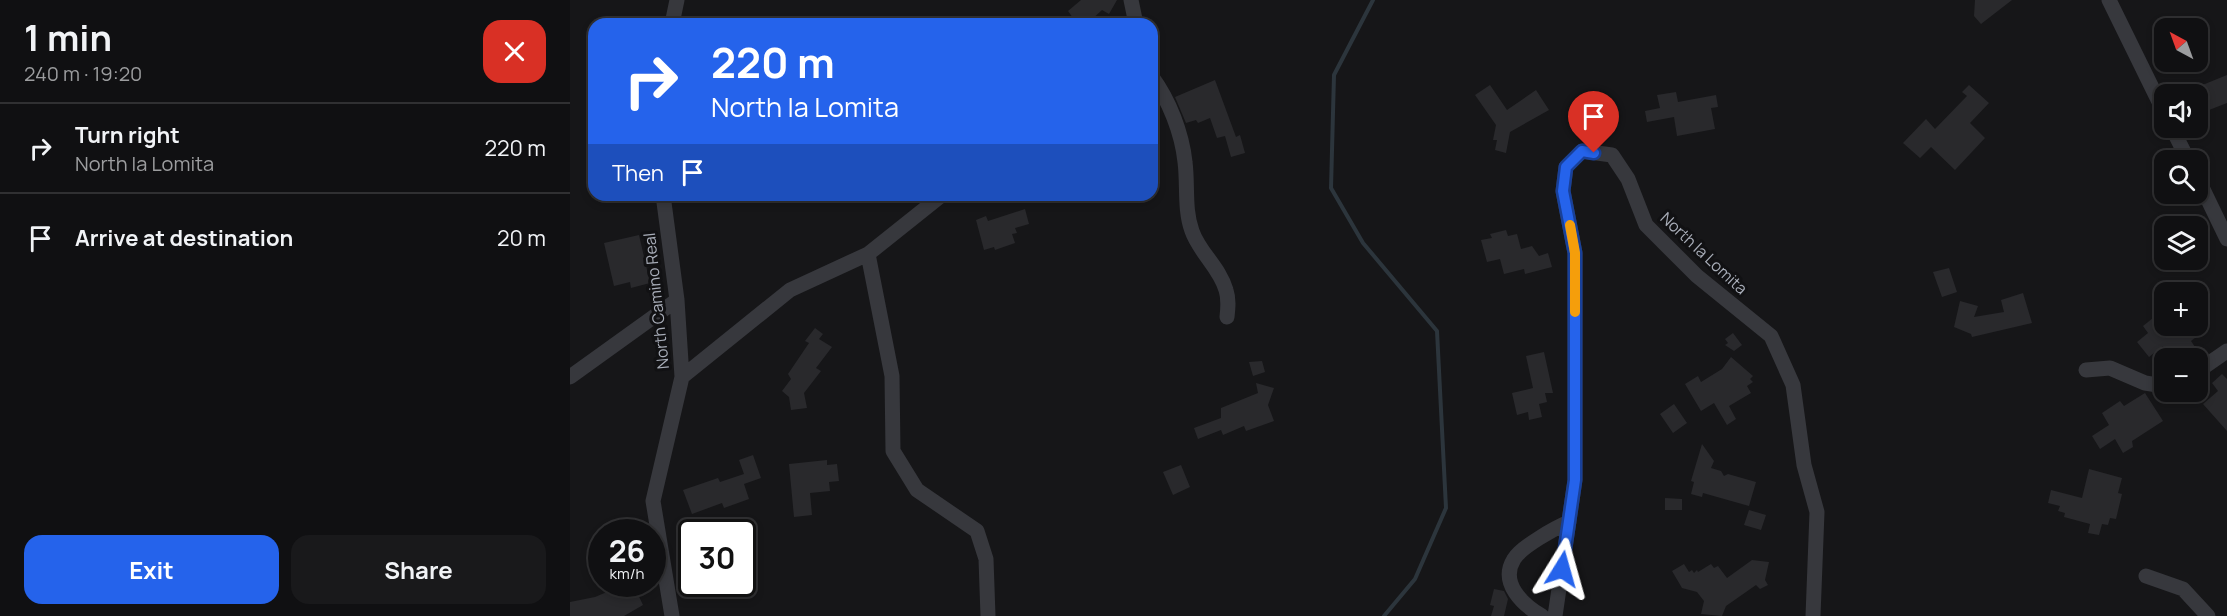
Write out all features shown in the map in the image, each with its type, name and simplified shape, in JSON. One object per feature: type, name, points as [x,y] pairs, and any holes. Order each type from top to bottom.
[{"type":"street","points":[[673,18],[677,0]]},
{"type":"street","points":[[1131,0],[1135,18]]},
{"type":"street","points":[[2109,0],[2154,92]]},
{"type":"street","points":[[1158,87],[1167,102],[1181,140],[1185,162],[1186,207],[1190,227],[1197,245],[1222,279],[1227,291],[1227,317]]},
{"type":"street","name":"North la Lomita","points":[[1556,616],[1575,480],[1575,253],[1563,191],[1566,167],[1582,151],[1612,156],[1628,179],[1646,225],[1697,276],[1771,336],[1792,385],[1804,465],[1817,512],[1814,616]]},
{"type":"street","points":[[2208,200],[2227,239]]},
{"type":"street","name":"North Camino Real","points":[[664,201],[677,300],[682,377],[653,501],[672,616]]},
{"type":"street","points":[[682,377],[790,290],[868,254],[934,201]]},
{"type":"street","points":[[868,254],[892,376],[893,451],[917,490],[977,531],[987,558],[988,616]]},
{"type":"street","points":[[570,377],[677,300]]},
{"type":"street","points":[[2208,364],[2227,351]]},
{"type":"street","points":[[2086,370],[2110,368],[2145,383],[2154,384]]},
{"type":"street","points":[[1542,616],[1529,609],[1517,597],[1509,572],[1514,558],[1551,530],[1569,522]]},
{"type":"street","points":[[2146,576],[2183,589],[2208,616]]},
{"type":"building","points":[[1081,0],[1117,0],[1109,14],[1102,10],[1093,18],[1073,18],[1068,11]]},
{"type":"building","points":[[1975,0],[2012,0],[1981,24],[1974,16]]},
{"type":"building","points":[[2227,75],[2227,103],[2209,110],[2208,84],[2205,84]]},
{"type":"building","points":[[1215,80],[1236,137],[1240,135],[1245,153],[1231,157],[1225,136],[1217,138],[1210,118],[1198,123],[1196,120],[1186,123],[1175,97]]},
{"type":"building","points":[[1490,85],[1507,110],[1536,90],[1549,110],[1510,132],[1506,153],[1495,150],[1497,140],[1493,140],[1496,125],[1475,95]]},
{"type":"building","points":[[1969,85],[1989,103],[1970,123],[1985,138],[1955,170],[1931,147],[1920,158],[1903,143],[1926,119],[1935,129],[1967,96],[1962,92]]},
{"type":"building","points":[[1676,92],[1678,102],[1716,95],[1718,107],[1711,108],[1715,129],[1677,136],[1674,117],[1647,122],[1645,111],[1660,108],[1657,95]]},
{"type":"building","points":[[1025,209],[1029,224],[1015,228],[1017,233],[1012,234],[1015,243],[995,250],[994,247],[984,250],[976,220],[986,216],[988,221]]},
{"type":"building","points":[[1506,230],[1508,236],[1517,234],[1521,249],[1532,246],[1539,256],[1548,253],[1552,267],[1525,274],[1524,269],[1504,274],[1500,259],[1487,262],[1481,240],[1492,238],[1490,234]]},
{"type":"building","points":[[639,235],[650,283],[631,288],[630,282],[614,286],[604,243]]},
{"type":"building","points":[[1949,268],[1957,292],[1942,297],[1933,272]]},
{"type":"building","points":[[2023,293],[2032,323],[1972,337],[1971,334],[1954,327],[1960,301],[1978,306],[1974,317],[2004,312],[2001,300]]},
{"type":"building","points":[[2153,318],[2154,336],[2197,336],[2191,341],[2195,347],[2164,348],[2163,346],[2154,348],[2154,353],[2149,357],[2137,342],[2148,333],[2143,326]]},
{"type":"building","points":[[815,328],[823,334],[819,339],[832,347],[816,368],[821,371],[804,393],[807,408],[791,410],[789,397],[782,391],[791,379],[788,374],[809,343],[805,341]]},
{"type":"building","points":[[1733,333],[1742,345],[1734,351],[1725,345],[1728,343],[1725,339]]},
{"type":"building","points":[[1544,352],[1553,393],[1545,393],[1547,402],[1539,404],[1542,417],[1529,420],[1528,412],[1517,415],[1512,393],[1533,388],[1526,356]]},
{"type":"building","points":[[1731,357],[1753,376],[1750,379],[1753,382],[1747,386],[1751,393],[1729,406],[1736,419],[1727,425],[1714,403],[1701,411],[1685,384],[1698,376],[1701,382],[1722,369]]},
{"type":"building","points":[[1262,361],[1265,372],[1253,376],[1249,362]]},
{"type":"building","points":[[2222,374],[2227,379],[2227,431],[2203,404],[2218,391],[2212,383]]},
{"type":"building","points":[[1256,383],[1274,388],[1268,405],[1274,421],[1246,431],[1244,426],[1223,435],[1221,430],[1198,439],[1194,428],[1221,418],[1221,408],[1258,393]]},
{"type":"building","points":[[2145,393],[2163,421],[2132,441],[2133,447],[2123,453],[2115,439],[2100,449],[2092,436],[2109,425],[2102,413],[2120,401],[2124,406]]},
{"type":"building","points":[[1674,404],[1687,423],[1673,433],[1660,414]]},
{"type":"building","points":[[1702,444],[1714,461],[1711,468],[1721,471],[1724,476],[1728,474],[1756,482],[1749,506],[1703,493],[1702,497],[1691,494],[1694,482],[1691,481]]},
{"type":"building","points":[[753,455],[761,478],[744,484],[749,499],[724,508],[722,503],[692,514],[683,490],[718,478],[720,482],[744,474],[739,460]]},
{"type":"building","points":[[827,460],[827,465],[837,464],[839,481],[829,482],[830,491],[810,493],[812,515],[794,517],[789,464]]},
{"type":"building","points":[[1181,465],[1190,487],[1173,495],[1163,472]]},
{"type":"building","points":[[2089,469],[2122,478],[2118,493],[2122,494],[2116,519],[2110,518],[2108,525],[2102,524],[2099,535],[2088,533],[2090,524],[2064,517],[2065,513],[2058,511],[2060,506],[2048,503],[2051,490],[2082,498]]},
{"type":"building","points":[[1665,498],[1682,499],[1682,510],[1665,510]]},
{"type":"building","points":[[1749,510],[1766,515],[1761,530],[1744,525]]},
{"type":"building","points":[[1752,560],[1769,562],[1765,580],[1768,585],[1760,589],[1756,585],[1726,606],[1722,616],[1701,614],[1704,601],[1697,592],[1682,588],[1672,571],[1684,564],[1689,572],[1692,570],[1694,573],[1711,564],[1714,568],[1718,566],[1727,578]]},
{"type":"building","points":[[1494,589],[1504,591],[1508,599],[1504,616],[1491,616],[1494,606],[1490,605]]},
{"type":"building","points":[[595,597],[639,597],[643,605],[624,616],[570,616],[570,602]]},
{"type":"waterway","points":[[1373,0],[1334,75],[1331,188],[1363,243],[1437,331],[1446,508],[1415,579],[1384,616]]},
{"type":"slow traffic","points":[[1570,225],[1575,253],[1575,312]]},
{"type":"route","points":[[1562,569],[1575,480],[1575,253],[1563,191],[1566,167],[1582,151],[1594,153]]}]
